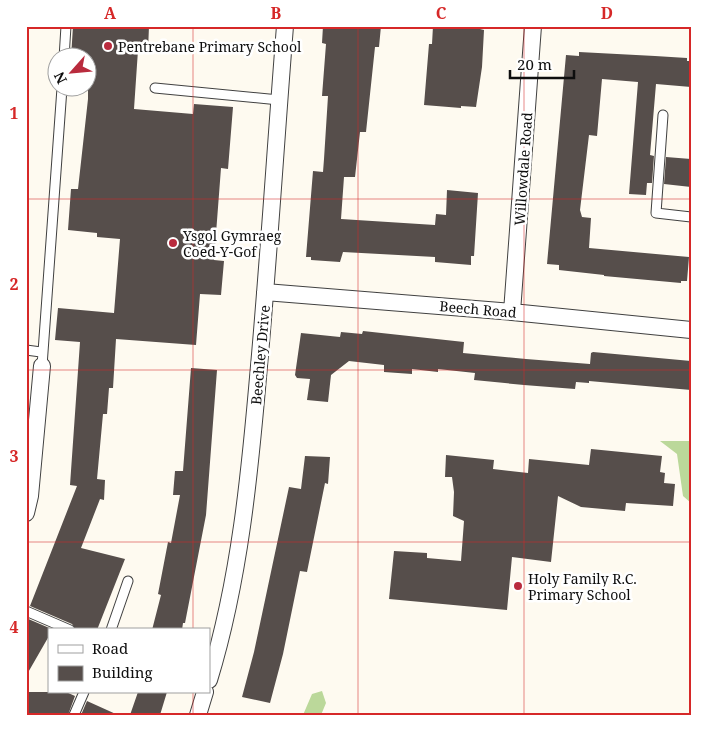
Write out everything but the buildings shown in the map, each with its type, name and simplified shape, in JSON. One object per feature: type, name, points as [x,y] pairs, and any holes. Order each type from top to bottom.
[{"type":"street","name":"Beechley Drive","points":[[210,676],[223,623],[248,480],[265,292],[285,26]]},
{"type":"street","name":"Willowdale Road","points":[[512,312],[533,26]]},
{"type":"street","name":"Beech Road","points":[[265,292],[512,312],[691,330]]},
{"type":"street","points":[[26,514],[42,359]]},
{"type":"street","points":[[198,715],[204,694]]},
{"type":"lane","points":[[65,48],[66,26]]},
{"type":"lane","points":[[155,88],[279,100]]},
{"type":"lane","points":[[26,350],[42,359],[61,98]]},
{"type":"lane","points":[[663,115],[656,213],[691,217]]},
{"type":"lane","points":[[112,628],[128,581]]},
{"type":"lane","points":[[26,611],[65,628]]},
{"type":"lane","points":[[74,715],[83,694]]},
{"type":"green space","points":[[660,441],[691,441],[691,503],[683,496],[677,454]]},
{"type":"green space","points":[[322,691],[326,703],[321,715],[303,715],[312,694]]},
{"type":"place","name":"Pentrebane Primary School","points":[[108,46]]},
{"type":"place","name":"Ysgol Gymraeg Coed-Y-Gof","points":[[173,243]]},
{"type":"place","name":"Holy Family R.C. Primary School","points":[[518,586]]}]
